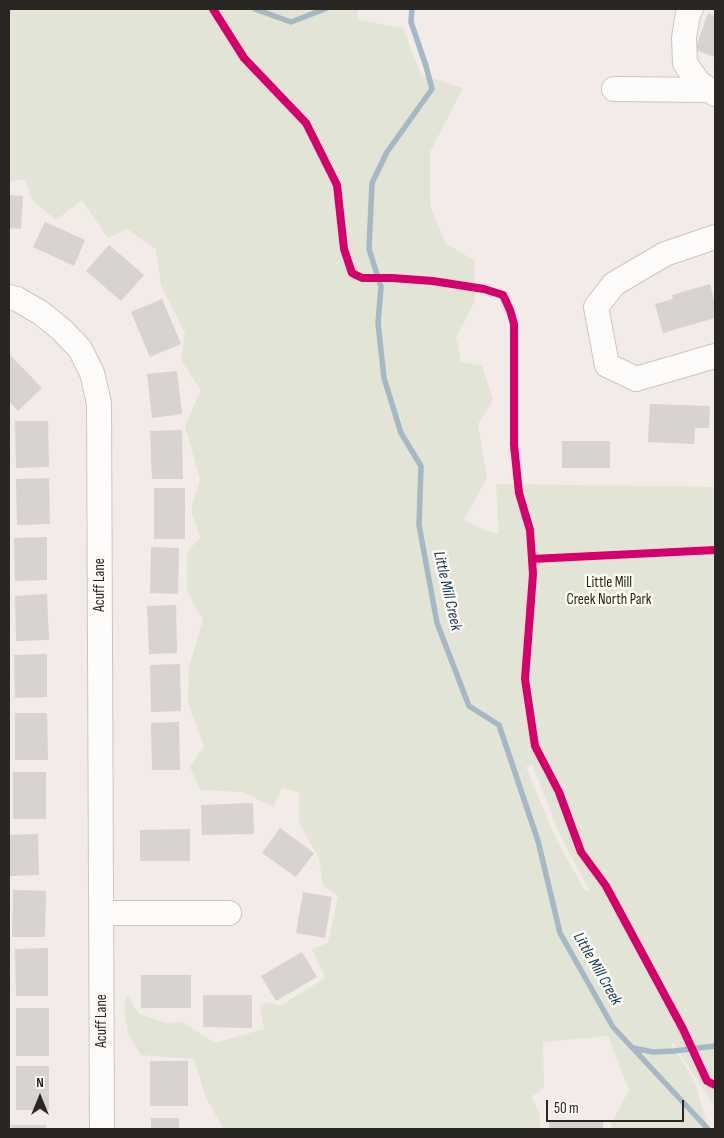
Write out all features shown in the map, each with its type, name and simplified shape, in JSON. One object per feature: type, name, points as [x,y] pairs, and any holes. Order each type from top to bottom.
[{"type":"street","points":[[692,9],[688,13],[684,38],[685,63],[698,82],[713,92]]},
{"type":"street","points":[[614,89],[713,92]]},
{"type":"street","points":[[715,237],[665,254],[614,284],[596,307],[607,365],[636,378],[715,356]]},
{"type":"street","name":"Acuff Lane","points":[[9,297],[17,299],[41,312],[80,349],[92,373],[98,403],[102,1129]]},
{"type":"street","points":[[101,913],[229,913]]},
{"type":"green space","name":"Little Mill Creek North Park","points":[[9,9],[358,9],[358,20],[403,28],[421,75],[463,88],[430,152],[430,206],[445,243],[474,260],[475,301],[456,337],[461,362],[482,366],[493,400],[478,424],[487,478],[464,520],[484,530],[499,534],[496,484],[715,487],[715,1107],[671,1040],[672,1046],[694,1080],[707,1129],[611,1129],[611,1124],[629,1090],[608,1036],[543,1042],[544,1088],[532,1096],[540,1116],[540,1129],[224,1129],[206,1098],[194,1059],[141,1055],[128,1034],[124,1007],[127,995],[139,1014],[166,1023],[182,1022],[215,1043],[264,1029],[260,1006],[269,1002],[280,1006],[325,978],[312,949],[328,943],[338,896],[323,886],[319,858],[299,823],[299,792],[282,788],[273,807],[243,792],[200,790],[190,767],[204,746],[188,702],[189,667],[203,620],[187,591],[187,553],[200,537],[191,510],[200,480],[185,426],[201,390],[181,360],[185,333],[161,285],[156,249],[127,229],[108,238],[82,200],[56,220],[32,200],[25,180],[9,181]],"holes":[[[532,764],[560,835],[590,891],[585,891],[555,837],[526,767]]]},
{"type":"building","points":[[708,13],[715,16],[715,57],[695,50]]},
{"type":"building","points":[[9,195],[23,196],[21,229],[9,228]]},
{"type":"building","points":[[45,222],[85,240],[74,266],[33,247]]},
{"type":"building","points":[[109,245],[144,275],[121,301],[86,271]]},
{"type":"building","points":[[710,284],[715,304],[715,318],[663,333],[655,304],[673,299],[672,295]]},
{"type":"building","points":[[162,299],[181,344],[150,357],[131,312]]},
{"type":"building","points":[[9,354],[42,388],[18,411],[9,401]]},
{"type":"building","points":[[177,371],[182,414],[152,418],[147,374]]},
{"type":"building","points":[[650,404],[710,406],[709,428],[695,428],[694,444],[648,442]]},
{"type":"building","points":[[15,421],[48,421],[49,467],[16,468]]},
{"type":"building","points":[[182,430],[183,479],[152,479],[150,431]]},
{"type":"building","points":[[562,441],[610,441],[610,468],[562,468]]},
{"type":"building","points":[[49,478],[50,524],[17,525],[16,479]]},
{"type":"building","points":[[154,488],[185,488],[185,539],[154,539]]},
{"type":"building","points":[[47,537],[47,580],[15,581],[14,538]]},
{"type":"building","points":[[151,547],[179,548],[178,594],[150,593]]},
{"type":"building","points":[[47,594],[49,640],[16,641],[15,596]]},
{"type":"building","points":[[176,605],[177,653],[149,654],[147,606]]},
{"type":"building","points":[[47,654],[47,697],[15,698],[14,655]]},
{"type":"building","points":[[180,664],[181,711],[151,712],[150,665]]},
{"type":"building","points":[[15,713],[47,713],[48,760],[15,760]]},
{"type":"building","points":[[179,722],[180,770],[152,770],[151,723]]},
{"type":"building","points":[[13,772],[46,772],[46,819],[13,819]]},
{"type":"building","points":[[253,803],[254,834],[202,835],[201,805]]},
{"type":"building","points":[[280,828],[314,853],[296,877],[262,853]]},
{"type":"building","points":[[190,829],[190,861],[140,861],[140,830]]},
{"type":"building","points":[[38,834],[39,875],[9,876],[9,835]]},
{"type":"building","points":[[13,890],[46,891],[45,937],[12,937]]},
{"type":"building","points":[[303,892],[332,897],[325,938],[296,933]]},
{"type":"building","points":[[48,948],[48,996],[16,996],[15,949]]},
{"type":"building","points":[[302,952],[317,977],[276,1001],[261,976]]},
{"type":"building","points":[[141,975],[191,975],[191,1008],[141,1008]]},
{"type":"building","points":[[203,995],[252,995],[252,1028],[203,1027]]},
{"type":"building","points":[[16,1008],[49,1008],[49,1056],[16,1056]]},
{"type":"building","points":[[150,1061],[188,1061],[188,1106],[150,1106]]},
{"type":"building","points":[[16,1066],[49,1066],[49,1110],[16,1110]]},
{"type":"building","points":[[151,1118],[179,1118],[179,1129],[151,1129]]},
{"type":"building","points":[[549,1122],[603,1122],[603,1129],[549,1129]]},
{"type":"building","points":[[11,1125],[46,1125],[46,1129],[11,1129]]},
{"type":"waterway","name":"Little Mill Creek","points":[[255,9],[291,22],[325,9]]},
{"type":"waterway","name":"Little Mill Creek","points":[[412,9],[411,22],[432,89],[387,152],[372,183],[369,249],[381,287],[378,323],[384,378],[401,433],[421,466],[419,525],[437,623],[469,706],[499,725],[538,841],[560,933],[613,1027],[708,1129]]},
{"type":"waterway","points":[[633,1048],[653,1052],[715,1046]]},
{"type":"cycle path","points":[[213,9],[244,58],[306,123],[337,185],[344,249],[352,273],[362,278],[433,281],[484,289],[503,295],[510,310],[514,324],[514,445],[519,493],[530,530],[533,574],[525,679],[535,746],[559,792],[581,852],[606,886],[683,1029],[707,1081],[715,1085]]},
{"type":"cycle path","points":[[532,559],[715,550]]}]
